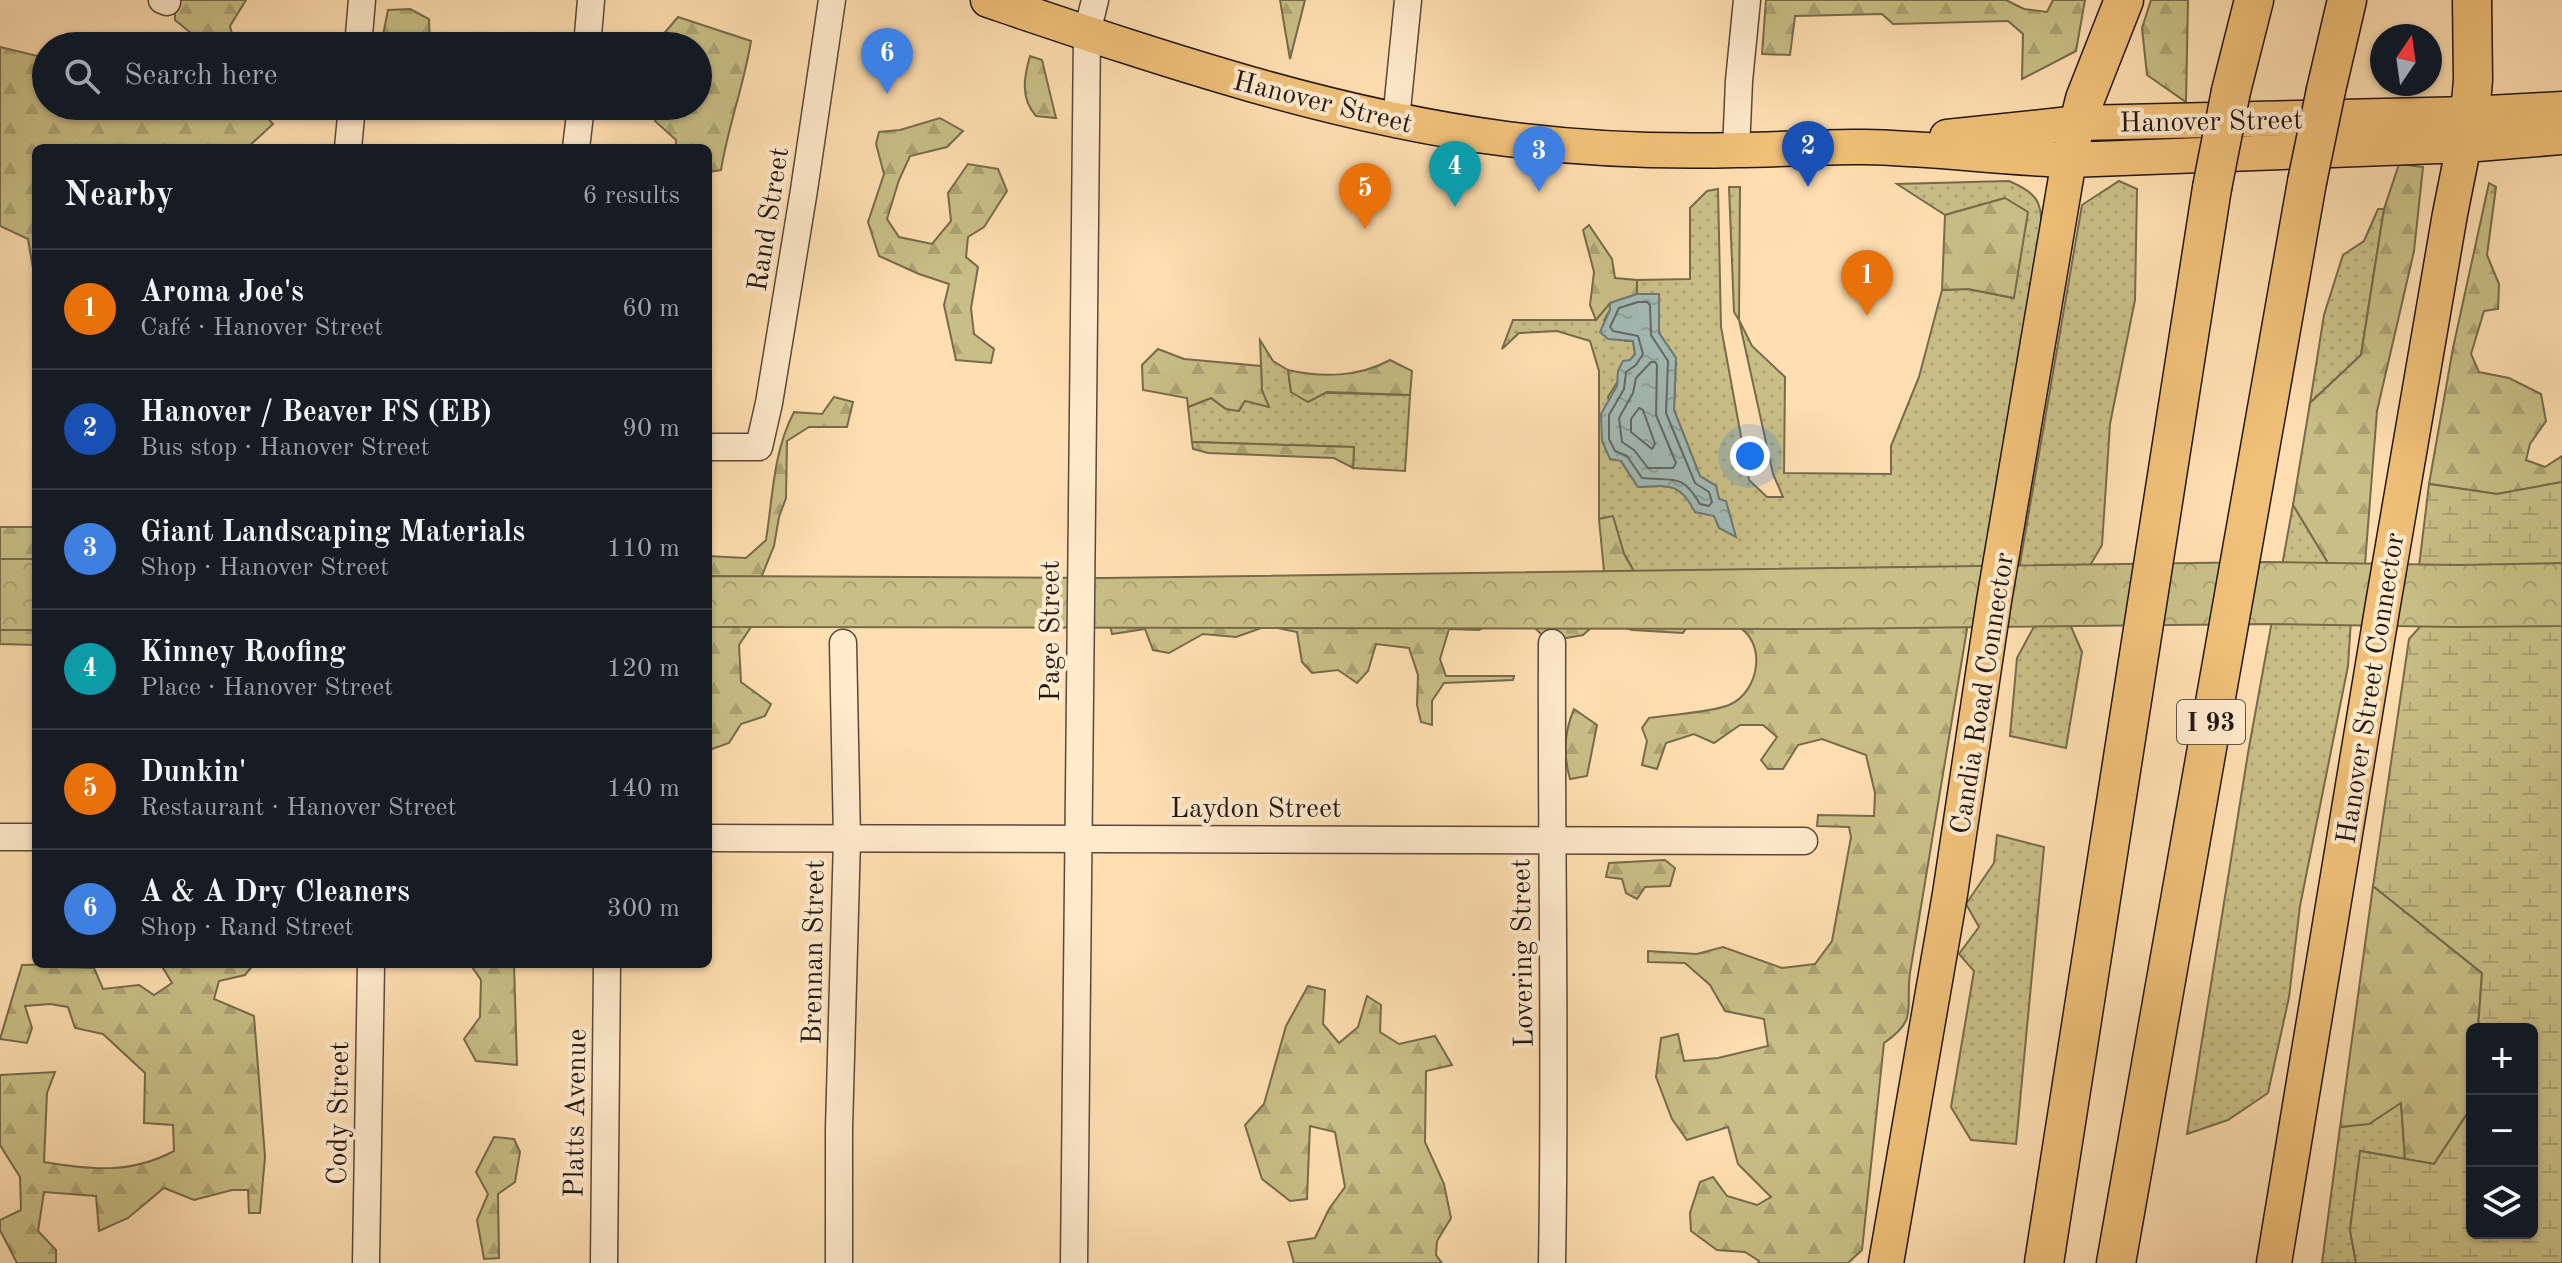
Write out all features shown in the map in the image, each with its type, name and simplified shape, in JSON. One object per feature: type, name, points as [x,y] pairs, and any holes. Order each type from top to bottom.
[{"type":"highway","points":[[2079,123],[2085,99],[2124,0]]},
{"type":"highway","points":[[2231,91],[2240,0]]},
{"type":"highway","points":[[2044,1263],[2212,188],[2231,91],[2254,0]]},
{"type":"highway","name":"I 93","points":[[2116,1263],[2307,182],[2347,0]]},
{"type":"highway","points":[[2467,129],[2473,80],[2472,0]]},
{"type":"main road","name":"Hanover Street","points":[[988,0],[1219,76],[1396,120],[1507,139],[1583,147],[1736,150],[1862,147],[2069,160],[2467,129],[2562,109]]},
{"type":"main road","name":"Hanover Street","points":[[1862,147],[2079,123],[2467,129],[2562,137]]},
{"type":"main road","name":"Candia Road Connector","points":[[1886,1263],[1950,894],[1994,601],[2069,160],[2079,123]]},
{"type":"main road","name":"Hanover Street Connector","points":[[2274,1263],[2394,541],[2467,129]]},
{"type":"street","points":[[359,32],[362,0]]},
{"type":"street","points":[[588,32],[591,0]]},
{"type":"street","name":"Rand Street","points":[[712,447],[759,447],[804,190],[832,0]]},
{"type":"street","name":"Page Street","points":[[1074,1263],[1087,33],[1095,0]]},
{"type":"street","points":[[1396,120],[1408,0]]},
{"type":"street","points":[[1736,150],[1747,0]]},
{"type":"street","points":[[348,144],[351,120]]},
{"type":"street","points":[[576,144],[579,120]]},
{"type":"street","name":"Brennan Street","points":[[839,1263],[839,1129],[847,839],[843,643]]},
{"type":"street","name":"Lovering Street","points":[[1552,643],[1555,1088],[1552,1263]]},
{"type":"street","points":[[0,837],[32,837]]},
{"type":"street","name":"Laydon Street","points":[[712,838],[1804,841]]},
{"type":"street","name":"Cody Street","points":[[366,1263],[371,968]]},
{"type":"street","name":"Platts Avenue","points":[[604,1263],[607,968]]},
{"type":"green space","points":[[175,0],[246,0],[230,26],[232,32],[190,32],[175,20]]},
{"type":"green space","points":[[1280,0],[1305,0],[1290,59]]},
{"type":"green space","points":[[1766,0],[2006,0],[2024,9],[2047,12],[2053,0],[2085,0],[2076,51],[2022,79],[2023,34],[2008,21],[1893,24],[1882,14],[1795,16],[1790,55],[1762,54]]},
{"type":"green space","points":[[2151,0],[2188,0],[2186,102],[2147,75],[2142,28]]},
{"type":"green space","points":[[410,9],[429,19],[430,32],[384,32],[388,10]]},
{"type":"green space","points":[[678,17],[751,41],[721,170],[712,171],[712,144],[676,144],[676,140],[655,121],[712,120],[712,32],[665,32]]},
{"type":"green space","points":[[0,47],[32,55],[32,120],[269,120],[273,124],[251,144],[32,144],[32,262],[28,239],[0,226]]},
{"type":"green space","points":[[1030,56],[1042,60],[1056,118],[1036,116],[1027,102],[1025,79]]},
{"type":"green space","points":[[940,118],[963,131],[947,147],[910,156],[887,219],[899,237],[932,244],[951,221],[948,193],[968,164],[998,169],[1007,191],[984,227],[968,237],[966,257],[978,267],[971,308],[974,334],[994,349],[991,363],[956,360],[944,305],[949,284],[879,256],[868,222],[884,174],[876,144],[879,132],[900,130]]},
{"type":"green space","points":[[2399,164],[2423,167],[2414,251],[2377,411],[2364,577],[2329,592],[2327,561],[2293,505],[2310,403],[2361,355],[2384,209]]},
{"type":"green space","points":[[2009,181],[2033,195],[2041,214],[2042,235],[1979,587],[1639,580],[1624,554],[1613,517],[1599,519],[1599,371],[1590,341],[1557,331],[1519,333],[1502,349],[1513,320],[1595,320],[1610,303],[1604,320],[1625,341],[1633,341],[1635,354],[1608,397],[1621,461],[1638,487],[1672,487],[1684,494],[1695,511],[1719,499],[1716,486],[1700,476],[1674,410],[1676,358],[1659,333],[1658,294],[1637,294],[1637,280],[1690,279],[1690,208],[1707,191],[1718,189],[1721,327],[1749,480],[1767,497],[1783,497],[1773,474],[1739,320],[1752,346],[1785,377],[1784,473],[1891,474],[1891,446],[1919,377],[1942,290],[1968,289],[2013,298],[2005,198],[1945,215],[1897,184]]},
{"type":"green space","points":[[2119,181],[2137,189],[2135,300],[2110,424],[2102,545],[2074,593],[2018,575],[2082,205]]},
{"type":"green space","points":[[2489,183],[2496,187],[2487,255],[2499,284],[2498,309],[2484,311],[2471,354],[2479,372],[2509,378],[2541,394],[2546,421],[2530,444],[2526,460],[2545,467],[2562,456],[2562,482],[2497,494],[2429,484],[2453,348]]},
{"type":"green space","points":[[1729,187],[1740,187],[1739,320],[1734,312]]},
{"type":"green space","points":[[2005,198],[2028,212],[2014,298],[1968,289],[1942,290],[1945,215]]},
{"type":"green space","points":[[2378,209],[2384,209],[2361,355],[2310,403],[2324,315],[2343,255],[2364,241]]},
{"type":"green space","points":[[1589,225],[1612,259],[1615,278],[1637,280],[1637,294],[1610,303],[1596,320],[1590,305],[1594,272],[1583,230]]},
{"type":"green space","points":[[1260,340],[1273,361],[1288,370],[1291,392],[1410,395],[1405,471],[1353,468],[1354,447],[1192,442],[1188,407],[1211,398],[1226,409],[1239,411],[1244,401],[1262,390]]},
{"type":"green space","points":[[1158,349],[1184,359],[1261,366],[1262,390],[1269,407],[1245,401],[1239,411],[1226,409],[1211,398],[1188,407],[1187,398],[1143,390],[1142,365]]},
{"type":"green space","points":[[1390,360],[1412,371],[1410,395],[1327,392],[1308,402],[1291,392],[1288,370],[1314,374],[1353,373]]},
{"type":"green space","points":[[834,397],[853,402],[847,427],[809,427],[787,441],[786,498],[774,546],[756,590],[757,618],[739,645],[741,682],[771,704],[765,716],[741,724],[729,743],[712,749],[712,556],[746,558],[766,540],[778,458],[787,427],[794,412],[822,414]]},
{"type":"green space","points":[[1192,442],[1354,447],[1353,468],[1334,458],[1208,453],[1193,449]]},
{"type":"green space","points":[[2562,482],[2562,588],[2418,575],[2429,484],[2497,494]]},
{"type":"green space","points":[[2293,505],[2327,561],[2329,592],[2351,620],[2348,666],[2300,906],[2289,997],[2268,1093],[2228,1120],[2187,1134],[2248,753]]},
{"type":"green space","points":[[1613,516],[1624,554],[1639,580],[1968,623],[1910,973],[1908,1012],[1902,1027],[1884,1043],[1862,1250],[1848,1263],[1758,1263],[1745,1252],[1717,1250],[1691,1231],[1690,1213],[1700,1182],[1713,1177],[1727,1196],[1757,1205],[1771,1197],[1738,1164],[1728,1127],[1687,1140],[1672,1119],[1656,1077],[1661,1038],[1678,1034],[1684,1061],[1718,1058],[1768,1046],[1764,1019],[1725,1011],[1710,985],[1685,963],[1648,962],[1648,951],[1697,954],[1723,947],[1782,968],[1815,964],[1832,941],[1851,837],[1849,827],[1817,826],[1818,815],[1874,816],[1875,793],[1866,755],[1822,739],[1798,745],[1783,769],[1768,769],[1761,760],[1777,737],[1763,725],[1740,725],[1714,743],[1694,734],[1666,743],[1657,769],[1642,765],[1647,741],[1642,728],[1649,718],[1729,705],[1748,689],[1756,666],[1756,653],[1745,632],[1730,623],[1691,621],[1683,633],[1632,630],[1613,624],[1591,628],[1583,635],[1566,638],[1543,636],[1527,620],[1497,621],[1479,630],[1449,629],[1440,659],[1446,676],[1514,676],[1513,680],[1444,683],[1432,701],[1432,725],[1421,722],[1417,705],[1418,675],[1409,648],[1376,644],[1368,671],[1357,683],[1338,670],[1312,673],[1302,662],[1297,632],[1267,626],[1236,637],[1203,634],[1169,653],[1153,650],[1145,629],[1112,634],[1105,602],[1606,592],[1599,519]]},
{"type":"green space","points":[[0,527],[32,527],[32,645],[0,644]]},
{"type":"green space","points":[[0,559],[32,559],[32,630],[0,630]]},
{"type":"green space","points":[[2266,562],[2562,563],[2562,626],[2266,624],[1815,629],[712,627],[712,576],[1103,578]]},
{"type":"green space","points":[[2065,613],[2082,652],[2066,748],[2010,736],[2017,658],[2036,623]]},
{"type":"green space","points":[[2562,617],[2562,1263],[2356,1263],[2350,1230],[2360,1151],[2434,1164],[2466,1116],[2466,1239],[2538,1239],[2538,1023],[2478,1023],[2482,973],[2373,886],[2409,639],[2427,619]]},
{"type":"green space","points":[[1574,709],[1597,725],[1587,776],[1570,779],[1566,744]]},
{"type":"green space","points":[[1997,835],[2044,847],[2016,1144],[1971,1140],[1951,1107],[1974,971],[1959,954],[1979,927],[1966,904],[1994,863]]},
{"type":"green space","points":[[1665,860],[1675,868],[1670,886],[1645,887],[1637,899],[1626,893],[1622,879],[1606,877],[1609,863]]},
{"type":"green space","points":[[2373,886],[2482,973],[2478,1023],[2466,1023],[2466,1116],[2434,1164],[2405,1159],[2401,1103],[2369,1124],[2340,1127]]},
{"type":"green space","points":[[22,965],[32,965],[32,968],[94,968],[103,989],[139,985],[154,995],[172,983],[163,968],[251,968],[245,975],[219,981],[214,999],[254,1016],[265,1157],[260,1213],[249,1213],[248,1190],[232,1190],[194,1200],[164,1188],[128,1218],[99,1231],[96,1196],[44,1192],[38,1231],[56,1250],[56,1263],[17,1263],[0,1230],[0,1220],[21,1210],[20,1177],[0,1145],[0,1075],[55,1072],[47,1093],[44,1162],[78,1167],[126,1167],[174,1151],[173,1125],[144,1123],[145,1073],[103,1034],[75,1028],[68,1007],[50,1004],[25,1006],[32,1028],[27,1043],[0,1039]]},
{"type":"green space","points":[[473,968],[514,968],[517,1065],[476,1061],[464,1039],[480,1017],[481,980]]},
{"type":"green space","points":[[1308,986],[1325,990],[1323,1024],[1339,1043],[1358,1027],[1367,996],[1381,1005],[1380,1032],[1399,1044],[1435,1036],[1452,1065],[1426,1071],[1425,1142],[1444,1184],[1451,1218],[1437,1241],[1436,1255],[1442,1263],[1294,1263],[1288,1242],[1315,1238],[1329,1209],[1345,1187],[1335,1132],[1310,1126],[1307,1199],[1290,1201],[1262,1179],[1245,1125],[1264,1104],[1286,1026]]},
{"type":"green space","points":[[2401,1102],[2405,1159],[2361,1151],[2350,1230],[2356,1263],[2322,1263],[2340,1127],[2369,1123]]},
{"type":"green space","points":[[494,1137],[514,1139],[520,1152],[515,1182],[498,1194],[499,1258],[484,1259],[477,1220],[488,1194],[476,1172]]},
{"type":"water","points":[[1637,294],[1659,294],[1659,333],[1676,358],[1674,410],[1700,476],[1716,486],[1719,499],[1726,501],[1736,537],[1719,528],[1714,516],[1695,512],[1678,490],[1665,486],[1638,487],[1621,461],[1610,459],[1602,441],[1601,414],[1617,386],[1618,371],[1623,361],[1630,360],[1635,354],[1633,341],[1608,339],[1600,332],[1610,303]]},
{"type":"place","name":"A & A Dry Cleaners","points":[[887,94]]},
{"type":"place","name":"Hanover / Beaver FS (EB)","points":[[1808,187]]},
{"type":"place","name":"Giant Landscaping Materials","points":[[1539,192]]},
{"type":"place","name":"Kinney Roofing","points":[[1455,207]]},
{"type":"place","name":"Dunkin'","points":[[1365,229]]},
{"type":"place","name":"Aroma Joe's","points":[[1867,316]]}]
